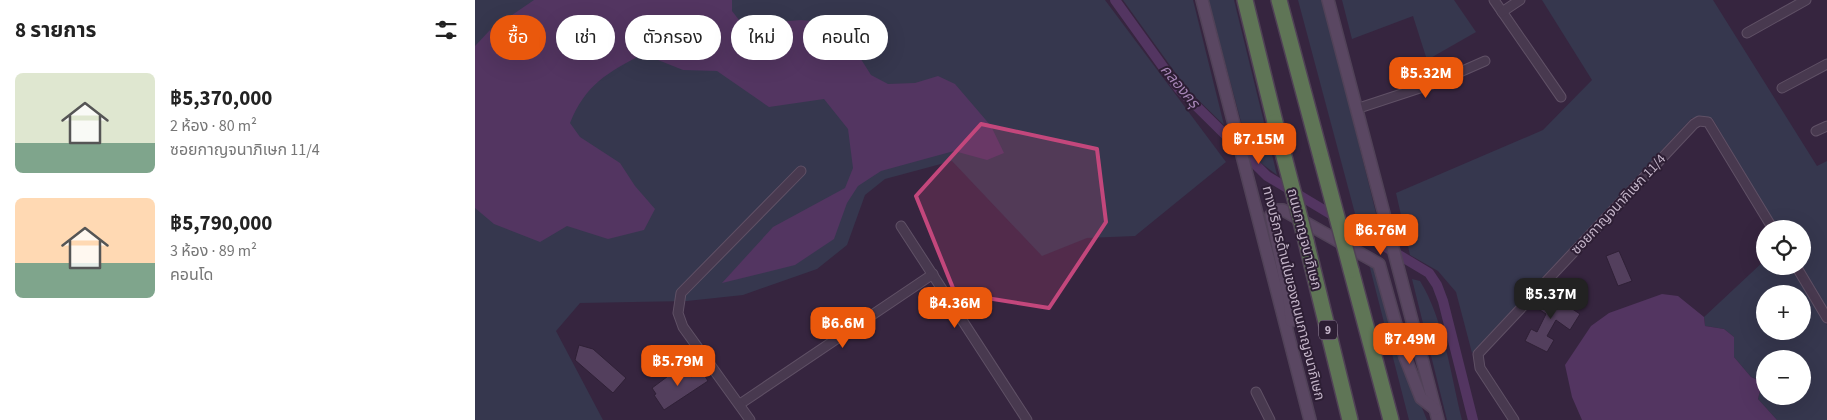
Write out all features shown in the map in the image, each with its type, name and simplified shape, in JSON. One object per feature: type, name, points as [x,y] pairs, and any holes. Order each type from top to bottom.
[{"type":"highway","name":"ถนนกาญจนาภิเษก","points":[[1245,0],[1350,420]]},
{"type":"highway","points":[[1279,0],[1391,420]]},
{"type":"main road","name":"ทางบริการด้านในของถนนกาญจนาภิเษก","points":[[1202,0],[1234,117],[1310,420]]},
{"type":"main road","points":[[1328,0],[1436,414]]},
{"type":"main road","points":[[1293,356],[1289,298],[1271,215],[1277,210],[1283,210],[1379,264],[1405,357],[1421,398],[1436,414]]},
{"type":"street","points":[[1494,0],[1561,97]]},
{"type":"street","points":[[1502,12],[1520,0]]},
{"type":"street","points":[[1747,33],[1805,0]]},
{"type":"street","points":[[1356,109],[1435,83],[1485,61]]},
{"type":"street","points":[[1782,88],[1827,64]]},
{"type":"street","name":"ซอยกาญจนาภิเษก 11/4","points":[[1514,420],[1480,368],[1478,354],[1694,124],[1699,121],[1708,122],[1768,220]]},
{"type":"street","points":[[1815,131],[1827,126]]},
{"type":"street","points":[[750,420],[683,327],[677,313],[681,293],[801,171]]},
{"type":"street","points":[[901,226],[1027,420]]},
{"type":"street","points":[[740,404],[933,274]]},
{"type":"street","points":[[1801,275],[1827,318]]},
{"type":"street","points":[[1256,392],[1270,420]]},
{"type":"highlighted area","points":[[981,124],[1097,149],[1106,222],[1049,308],[955,293],[916,196]]},
{"type":"shaded area","points":[[475,0],[1105,0],[1226,162],[1135,236],[1087,238],[1042,256],[952,161],[885,179],[865,195],[847,245],[817,269],[743,295],[687,301],[580,303],[556,331],[603,420],[475,420]]},
{"type":"shaded area","points":[[534,0],[732,0],[732,11],[735,15],[731,15],[731,60],[793,60],[793,21],[803,20],[803,60],[862,60],[871,75],[888,84],[915,83],[938,76],[955,84],[991,126],[1004,153],[987,160],[954,151],[881,171],[858,186],[847,203],[834,239],[795,265],[722,283],[773,227],[845,188],[853,168],[848,129],[824,99],[769,107],[717,71],[683,70],[658,60],[721,60],[721,15],[625,15],[625,60],[632,60],[608,74],[591,89],[583,98],[570,123],[580,137],[620,163],[635,186],[655,209],[644,230],[608,239],[567,226],[540,242],[494,224],[475,208],[475,46],[490,30],[490,60],[546,60],[546,15],[512,15]]},
{"type":"shaded area","points":[[1123,0],[1193,0],[1224,125],[1187,89]]},
{"type":"shaded area","points":[[1208,0],[1234,0],[1277,175],[1250,155]]},
{"type":"shaded area","points":[[1298,0],[1323,0],[1380,229],[1357,221]]},
{"type":"shaded area","points":[[1342,0],[1454,0],[1476,32],[1427,60],[1413,16],[1352,39]]},
{"type":"shaded area","points":[[1542,0],[1713,0],[1817,166],[1827,161],[1827,310],[1806,275],[1811,275],[1811,220],[1773,220],[1712,118],[1692,118],[1472,353],[1456,292],[1438,271],[1410,255],[1396,193],[1543,130],[1592,80]]},
{"type":"shaded area","points":[[1369,264],[1375,264],[1394,339],[1427,420],[1409,420]]},
{"type":"shaded area","points":[[1756,268],[1756,275],[1796,275],[1802,285],[1756,285],[1756,340],[1811,340],[1811,299],[1827,325],[1827,420],[1777,420],[1763,405],[1811,405],[1811,350],[1756,350],[1756,379],[1751,377],[1734,357],[1734,337],[1724,329],[1705,326],[1704,317]]},
{"type":"shaded area","points":[[1412,279],[1420,281],[1435,313],[1446,349],[1462,420],[1447,420]]},
{"type":"shaded area","points":[[1662,294],[1678,296],[1704,317],[1705,326],[1724,329],[1734,337],[1734,357],[1751,377],[1756,379],[1756,405],[1763,405],[1777,420],[1582,420],[1572,397],[1565,365],[1591,326],[1609,313]]},
{"type":"building","points":[[1619,251],[1632,281],[1618,286],[1606,256]]},
{"type":"building","points":[[1545,291],[1580,314],[1570,330],[1556,320],[1547,336],[1554,340],[1547,352],[1525,341],[1531,329],[1537,332],[1546,314],[1534,306]]},
{"type":"building","points":[[579,345],[593,349],[626,378],[613,393],[575,360]]},
{"type":"building","points":[[683,365],[691,377],[701,370],[708,381],[664,410],[654,395],[656,394],[652,388]]},
{"type":"waterway","name":"คลองครุ","points":[[1115,0],[1179,89],[1267,176],[1429,273],[1437,285],[1443,301],[1473,420]]}]
